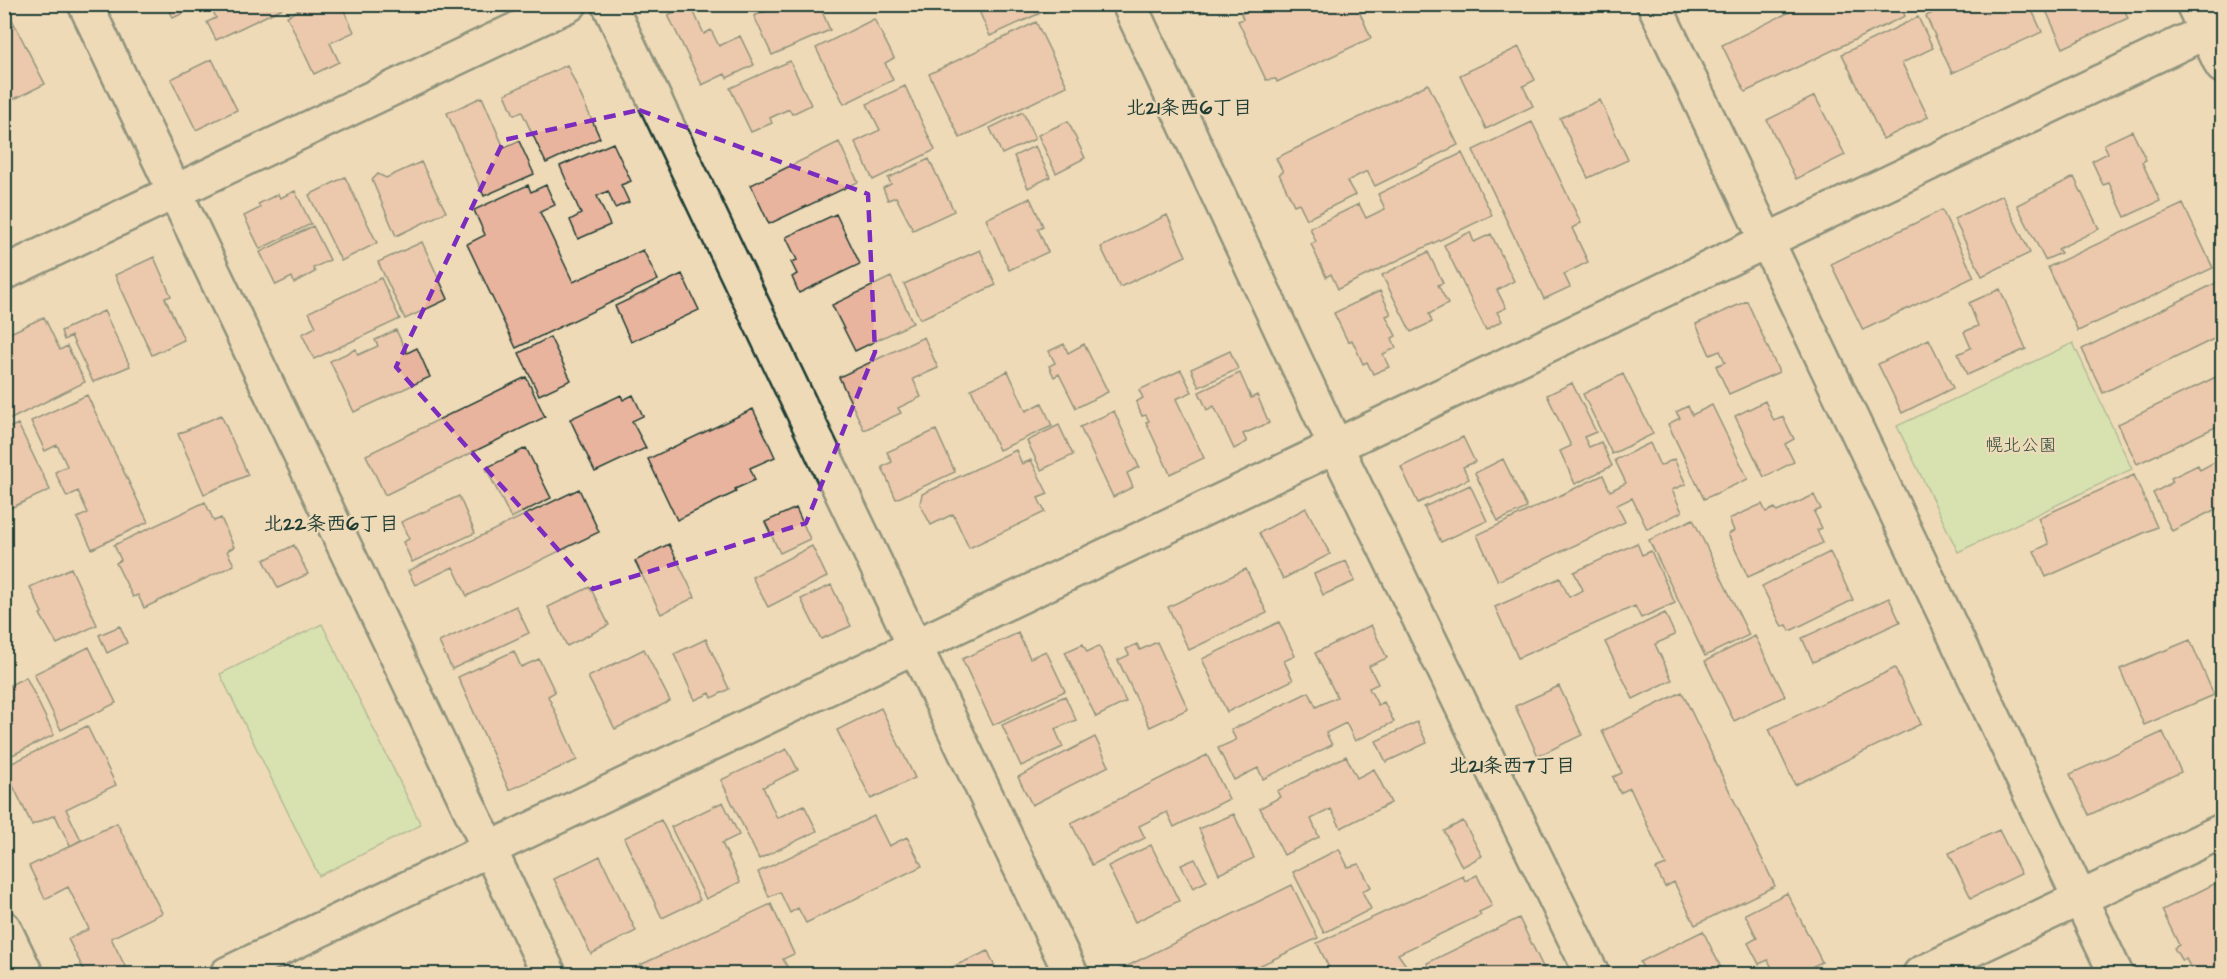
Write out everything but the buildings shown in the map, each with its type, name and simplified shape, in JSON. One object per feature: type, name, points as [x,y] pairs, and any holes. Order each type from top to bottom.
[{"type":"street","points":[[85,4],[549,975]]},
{"type":"street","points":[[4,273],[570,4]]},
{"type":"street","points":[[609,4],[1071,975]]},
{"type":"street","points":[[1129,4],[1336,447],[1592,975]]},
{"type":"street","points":[[1654,4],[2116,975]]},
{"type":"street","points":[[227,975],[1768,242],[2207,20],[2223,66]]},
{"type":"street","points":[[1920,975],[2223,831]]},
{"type":"street","points":[[4,928],[26,975]]},
{"type":"highlighted area","points":[[639,110],[868,194],[875,352],[806,523],[593,589],[396,367],[504,140]]},
{"type":"green space","name":"幌北公園","points":[[2073,343],[2132,469],[1958,552],[1897,426]]},
{"type":"green space","points":[[322,624],[421,825],[319,876],[220,674]]},
{"type":"district","name":"北21条西6丁目","points":[[1189,108]]},
{"type":"district","name":"北22条西6丁目","points":[[331,524]]},
{"type":"district","name":"北21条西7丁目","points":[[1512,766]]}]
